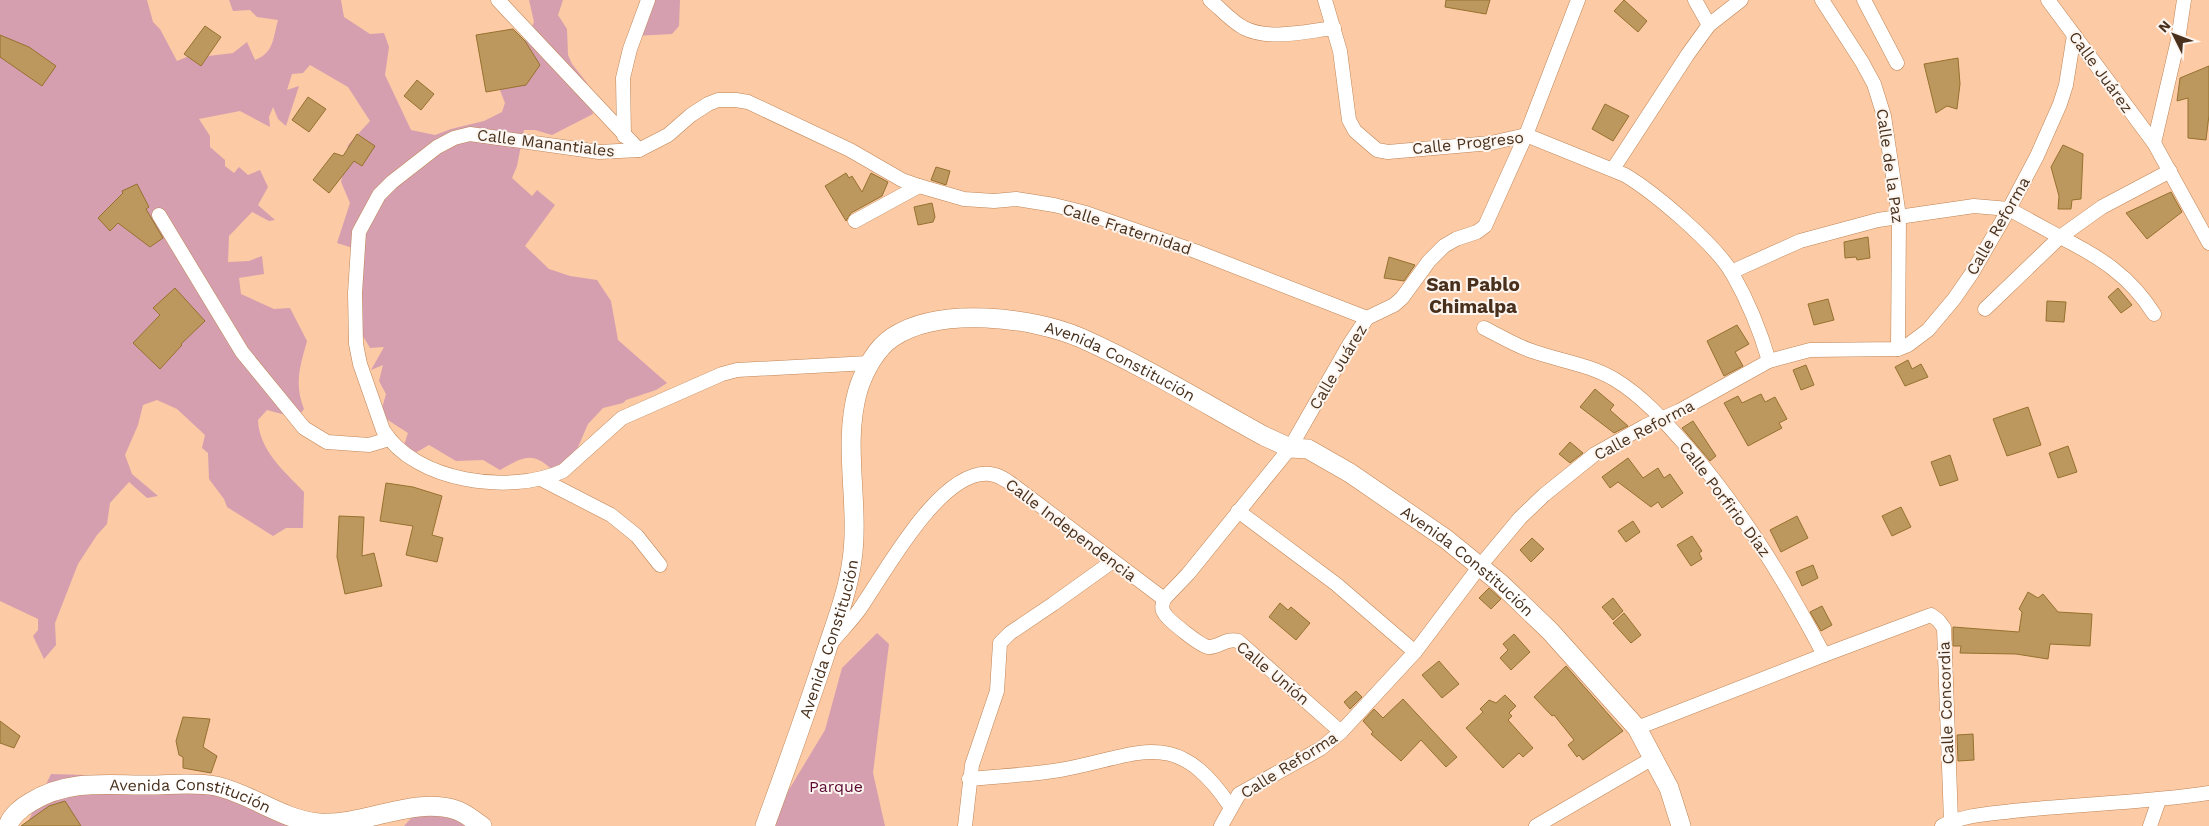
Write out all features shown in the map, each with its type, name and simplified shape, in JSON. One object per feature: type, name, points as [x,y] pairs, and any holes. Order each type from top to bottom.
[{"type":"main road","name":"Avenida Constitución","points":[[765,826],[800,732],[828,647],[852,561],[854,540],[851,460],[852,422],[858,389],[869,364],[892,338],[920,325],[958,318],[1029,324],[1080,338],[1290,448],[1308,449],[1350,473],[1446,539],[1480,566],[1550,631],[1637,728],[1669,788],[1681,826]]},
{"type":"main road","name":"Avenida Constitución","points":[[6,821],[27,804],[66,787],[97,783],[216,786],[294,818],[318,823],[363,821],[417,806],[440,806],[457,810],[482,826]]},
{"type":"street","points":[[498,0],[624,136],[640,150]]},
{"type":"street","points":[[624,136],[623,78],[630,49],[648,0]]},
{"type":"street","points":[[1210,0],[1237,23],[1255,31],[1293,33],[1334,28]]},
{"type":"street","name":"Calle Progreso","points":[[1325,0],[1340,51],[1349,120],[1355,131],[1377,150],[1388,152],[1491,143],[1526,135],[1613,169],[1638,183],[1666,206],[1716,254],[1731,272],[1752,312],[1769,361]]},
{"type":"street","name":"Calle Juárez","points":[[1290,448],[1349,345],[1367,318],[1394,305],[1402,298],[1429,261],[1444,246],[1456,239],[1477,232],[1485,226],[1526,135],[1578,0]]},
{"type":"street","points":[[1695,0],[1709,25]]},
{"type":"street","points":[[1613,169],[1709,25],[1741,0]]},
{"type":"street","name":"Calle de la Paz","points":[[1822,0],[1862,62],[1880,101],[1899,216],[1898,349]]},
{"type":"street","points":[[1864,0],[1897,64]]},
{"type":"street","name":"Calle Juárez","points":[[2048,0],[2154,143],[2209,243]]},
{"type":"street","points":[[2154,143],[2178,40],[2184,0]]},
{"type":"street","name":"Calle Reforma","points":[[969,779],[1060,770],[1134,752],[1161,751],[1181,758],[1215,783],[1230,806],[1239,794],[1252,785],[1320,749],[1382,696],[1480,566],[1528,510],[1595,454],[1769,361],[1810,350],[1898,349],[1908,345],[1928,330],[1949,306],[1972,273],[2010,209],[2037,156],[2066,86],[2074,35]]},
{"type":"street","name":"Calle Fraternidad","points":[[691,115],[718,100],[727,99],[748,102],[919,186],[964,199],[994,201],[1016,199],[1054,205],[1086,213],[1195,251],[1367,318]]},
{"type":"street","name":"Calle Manantiales","points":[[691,115],[668,135],[640,150],[600,152],[470,134],[454,138],[437,147],[413,164],[379,195],[361,225],[357,240],[356,336],[360,364],[383,430],[389,439],[413,460],[440,473],[465,479],[508,482],[541,479],[563,471],[622,418],[722,374],[737,370],[869,364]]},
{"type":"street","points":[[1985,309],[2060,237],[2102,206],[2170,171]]},
{"type":"street","points":[[855,221],[919,186]]},
{"type":"street","points":[[1731,272],[1795,242],[1899,216],[1974,206],[2010,209],[2092,254],[2124,277],[2136,287],[2154,314]]},
{"type":"street","points":[[159,215],[242,352],[304,428],[327,442],[369,445],[389,439]]},
{"type":"street","name":"Calle Porfirio Díaz","points":[[1484,328],[1530,351],[1595,370],[1615,380],[1638,396],[1662,418],[1714,480],[1756,536],[1791,591],[1824,655]]},
{"type":"street","points":[[1164,599],[1188,574],[1290,448]]},
{"type":"street","name":"Calle Independencia","points":[[828,647],[859,610],[921,517],[947,493],[968,478],[978,475],[990,474],[1002,478],[1164,599]]},
{"type":"street","points":[[541,479],[611,515],[636,536],[660,565]]},
{"type":"street","points":[[1238,511],[1336,584],[1415,652]]},
{"type":"street","points":[[965,826],[969,779],[977,746],[997,691],[998,646],[1001,640],[1112,561]]},
{"type":"street","name":"Calle Unión","points":[[1164,599],[1162,606],[1166,617],[1201,644],[1210,647],[1229,640],[1238,641],[1341,732]]},
{"type":"street","name":"Calle Concordia","points":[[1637,728],[1824,655],[1931,616],[1942,624],[1944,640],[1946,824],[1978,816],[2072,805],[2159,800],[2209,793]]},
{"type":"street","points":[[1536,826],[1653,758]]},
{"type":"street","points":[[2150,826],[2159,800]]},
{"type":"street","points":[[1221,826],[1230,806]]},
{"type":"green space","points":[[0,0],[147,0],[153,22],[160,29],[177,61],[194,54],[203,62],[208,56],[233,53],[247,42],[255,60],[266,53],[272,44],[278,20],[257,17],[250,10],[233,11],[229,0],[341,0],[344,17],[370,34],[384,33],[389,47],[385,75],[411,130],[435,135],[484,121],[502,112],[505,103],[491,67],[521,50],[534,22],[529,0],[563,0],[558,15],[567,29],[568,55],[572,64],[587,83],[593,114],[552,135],[535,130],[524,130],[517,166],[512,178],[532,196],[537,190],[555,205],[525,246],[549,269],[570,276],[597,280],[611,301],[618,340],[667,383],[656,390],[626,400],[623,403],[603,408],[588,424],[569,468],[558,475],[543,462],[536,459],[524,458],[500,470],[483,460],[456,461],[429,445],[410,456],[404,445],[408,433],[380,415],[386,394],[379,381],[383,365],[371,370],[384,347],[370,348],[348,311],[353,248],[337,243],[350,203],[341,182],[348,145],[370,121],[348,87],[310,65],[303,73],[292,74],[287,90],[299,86],[286,126],[278,119],[273,107],[269,117],[270,127],[240,111],[199,119],[210,136],[210,147],[225,160],[225,166],[234,173],[239,167],[248,175],[260,170],[268,187],[258,205],[275,220],[269,221],[252,212],[229,236],[228,262],[249,261],[262,256],[264,274],[239,278],[241,294],[274,309],[290,308],[307,341],[299,375],[299,391],[304,409],[297,418],[267,410],[258,420],[259,431],[268,450],[281,468],[304,492],[303,528],[286,528],[273,536],[227,507],[224,499],[209,479],[208,453],[202,448],[205,435],[177,409],[157,400],[143,405],[138,425],[125,455],[132,474],[158,496],[147,498],[129,482],[110,503],[107,524],[97,535],[78,564],[55,623],[56,645],[44,659],[33,636],[38,630],[38,619],[0,601]]},
{"type":"green space","points":[[652,0],[680,0],[679,26],[672,34],[635,36]]},
{"type":"green space","name":"Parque","points":[[877,633],[889,644],[873,773],[885,826],[767,826],[825,730],[842,668]]},
{"type":"green space","points":[[51,774],[226,779],[290,826],[26,826]]},
{"type":"green space","points":[[425,803],[472,826],[404,826]]},
{"type":"building","points":[[1446,0],[1490,0],[1486,14],[1445,7]]},
{"type":"building","points":[[1624,0],[1647,21],[1638,32],[1614,11]]},
{"type":"building","points":[[205,26],[221,37],[201,66],[184,54]]},
{"type":"building","points":[[513,29],[525,41],[540,65],[526,85],[486,92],[476,35]]},
{"type":"building","points":[[0,35],[29,47],[56,66],[42,86],[0,57]]},
{"type":"building","points":[[1958,58],[1960,84],[1957,109],[1947,106],[1936,113],[1924,64]]},
{"type":"building","points":[[2209,66],[2209,115],[2206,140],[2188,138],[2188,98],[2177,101],[2180,78]]},
{"type":"building","points":[[417,80],[434,94],[421,110],[404,96]]},
{"type":"building","points":[[308,97],[326,109],[309,132],[292,120]]},
{"type":"building","points":[[1605,104],[1629,116],[1613,141],[1592,129]]},
{"type":"building","points":[[357,134],[375,146],[362,166],[354,161],[329,193],[313,180],[334,153],[343,156]]},
{"type":"building","points":[[2063,145],[2083,154],[2081,199],[2072,200],[2071,209],[2058,209],[2059,196],[2051,167]]},
{"type":"building","points":[[936,167],[950,171],[946,185],[931,180]]},
{"type":"building","points":[[846,173],[849,178],[852,176],[862,192],[871,173],[888,182],[882,196],[851,213],[846,221],[825,186]]},
{"type":"building","points":[[137,184],[149,207],[146,209],[163,238],[150,247],[118,223],[110,231],[98,218],[123,193],[122,191]]},
{"type":"building","points":[[2171,192],[2182,212],[2147,239],[2126,213]]},
{"type":"building","points":[[932,203],[935,217],[933,222],[918,225],[914,207]]},
{"type":"building","points":[[1868,237],[1870,258],[1857,260],[1856,257],[1845,258],[1844,242]]},
{"type":"building","points":[[1389,257],[1415,265],[1404,281],[1384,278]]},
{"type":"building","points":[[175,288],[205,321],[181,344],[160,369],[133,343],[160,315],[153,308]]},
{"type":"building","points":[[2118,288],[2132,305],[2121,313],[2108,297]]},
{"type":"building","points":[[1828,299],[1834,320],[1814,325],[1808,304]]},
{"type":"building","points":[[2047,301],[2066,302],[2064,322],[2046,321]]},
{"type":"building","points":[[1737,325],[1749,344],[1735,352],[1743,366],[1724,376],[1707,341]]},
{"type":"building","points":[[1908,360],[1912,369],[1921,364],[1928,377],[1905,386],[1895,367]]},
{"type":"building","points":[[1806,365],[1814,385],[1801,390],[1793,370]]},
{"type":"building","points":[[1595,389],[1614,405],[1610,410],[1628,426],[1614,433],[1580,407]]},
{"type":"building","points":[[1761,394],[1765,402],[1775,397],[1787,419],[1779,423],[1782,428],[1748,446],[1724,403],[1738,396],[1742,403]]},
{"type":"building","points":[[2028,407],[2041,445],[2007,456],[1993,419]]},
{"type":"building","points":[[1693,421],[1716,456],[1710,461],[1682,428]]},
{"type":"building","points":[[1570,442],[1583,453],[1570,463],[1559,454]]},
{"type":"building","points":[[2068,446],[2077,472],[2058,478],[2049,453]]},
{"type":"building","points":[[1950,455],[1958,480],[1940,486],[1931,462]]},
{"type":"building","points":[[1628,458],[1643,478],[1658,468],[1664,478],[1670,474],[1683,493],[1662,508],[1658,502],[1651,507],[1618,482],[1610,488],[1602,477]]},
{"type":"building","points":[[386,483],[413,487],[442,496],[432,535],[443,538],[437,562],[406,555],[413,526],[380,521]]},
{"type":"building","points":[[1901,507],[1911,527],[1892,536],[1882,516]]},
{"type":"building","points":[[339,516],[364,517],[362,556],[374,553],[382,586],[345,594],[337,557]]},
{"type":"building","points":[[1797,516],[1808,538],[1781,552],[1770,530]]},
{"type":"building","points":[[1633,521],[1640,532],[1626,542],[1618,531]]},
{"type":"building","points":[[1692,536],[1702,551],[1699,553],[1702,559],[1691,566],[1677,545]]},
{"type":"building","points":[[1532,538],[1544,549],[1531,562],[1520,550]]},
{"type":"building","points":[[1813,565],[1818,578],[1802,586],[1796,572]]},
{"type":"building","points":[[1489,588],[1501,599],[1491,609],[1479,598]]},
{"type":"building","points":[[2028,592],[2038,598],[2043,594],[2058,612],[2092,614],[2090,646],[2050,644],[2048,659],[2016,654],[1960,653],[1961,646],[1953,646],[1953,627],[2019,632],[2022,612],[2019,609]]},
{"type":"building","points":[[1613,598],[1623,611],[1613,620],[1602,607]]},
{"type":"building","points":[[1280,603],[1288,610],[1291,607],[1310,623],[1296,640],[1269,617]]},
{"type":"building","points":[[1822,606],[1832,625],[1821,631],[1810,612]]},
{"type":"building","points":[[1624,613],[1641,635],[1631,643],[1613,623]]},
{"type":"building","points":[[1514,634],[1530,652],[1511,670],[1500,658],[1508,650],[1503,644]]},
{"type":"building","points":[[1439,661],[1459,684],[1442,698],[1422,675]]},
{"type":"building","points":[[1566,666],[1623,731],[1583,760],[1579,755],[1577,757],[1568,745],[1574,740],[1554,715],[1552,716],[1534,697]]},
{"type":"building","points":[[1356,691],[1362,697],[1350,709],[1344,702]]},
{"type":"building","points":[[1505,695],[1516,706],[1509,713],[1512,716],[1508,720],[1533,748],[1523,757],[1519,753],[1503,768],[1466,728],[1483,712],[1480,709],[1489,700],[1496,703]]},
{"type":"building","points":[[1403,699],[1457,757],[1446,767],[1421,740],[1401,761],[1371,734],[1373,732],[1363,721],[1374,709],[1383,718]]},
{"type":"building","points":[[183,717],[210,719],[203,747],[217,756],[211,773],[183,768],[183,757],[179,755],[176,741]]},
{"type":"building","points":[[0,721],[20,736],[14,748],[0,743]]},
{"type":"building","points":[[1973,734],[1974,760],[1958,761],[1957,735]]},
{"type":"building","points":[[65,801],[81,826],[21,826],[49,806]]},
{"type":"district","name":"San Pablo Chimalpa","points":[[1473,295]]}]
